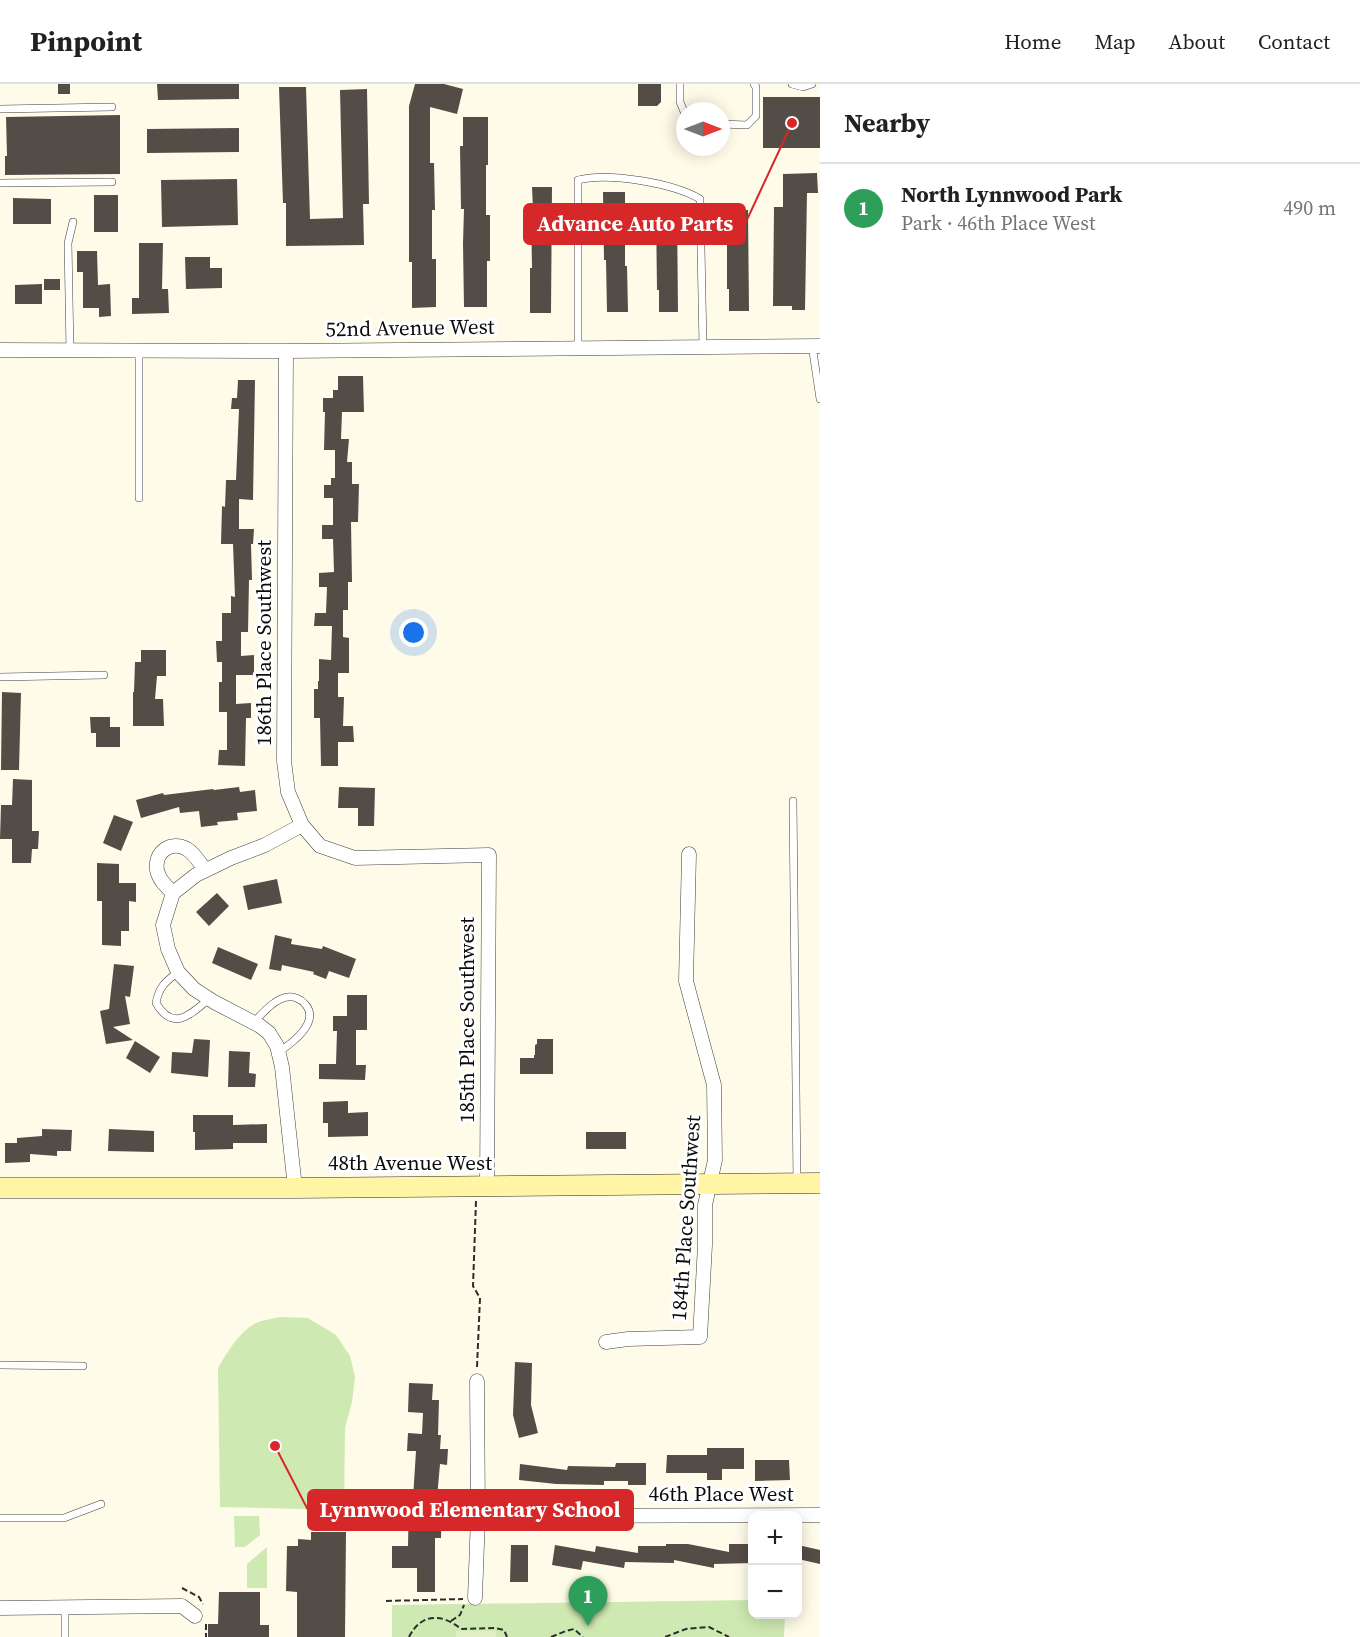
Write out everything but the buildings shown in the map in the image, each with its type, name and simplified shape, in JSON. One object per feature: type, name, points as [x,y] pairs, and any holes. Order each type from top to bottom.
[{"type":"street","name":"52nd Avenue West","points":[[0,350],[138,352],[816,345]]},
{"type":"street","name":"186th Place Southwest","points":[[286,351],[284,762],[288,792],[302,825],[320,846],[355,858],[489,855]]},
{"type":"street","points":[[295,1188],[282,1067],[277,1046],[269,1033],[194,989],[178,972],[168,950],[163,925],[173,893],[196,875],[265,845],[302,825]]},
{"type":"street","points":[[173,893],[163,883],[157,872],[157,861],[162,852],[170,846],[188,849],[205,870]]},
{"type":"street","name":"184th Place Southwest","points":[[606,1342],[628,1339],[700,1337],[705,1205],[715,1160],[714,1085],[686,981],[689,854]]},
{"type":"street","name":"185th Place Southwest","points":[[481,1186],[489,855]]},
{"type":"street","name":"48th Avenue West","points":[[0,1188],[820,1183]]},
{"type":"street","points":[[475,1598],[478,1516],[477,1381]]},
{"type":"street","name":"46th Place West","points":[[478,1516],[820,1515]]},
{"type":"street","points":[[0,1608],[182,1606],[195,1616]]},
{"type":"lane","points":[[680,84],[680,102]]},
{"type":"lane","points":[[730,124],[747,125],[756,116],[756,87],[754,84]]},
{"type":"lane","points":[[792,84],[803,87],[812,84]]},
{"type":"lane","points":[[0,109],[112,107]]},
{"type":"lane","points":[[578,347],[578,180],[588,177],[634,180],[690,193],[700,199],[703,346]]},
{"type":"lane","points":[[0,183],[112,182]]},
{"type":"lane","points":[[70,351],[68,243],[72,222]]},
{"type":"lane","points":[[816,345],[820,399]]},
{"type":"lane","points":[[138,352],[139,498]]},
{"type":"lane","points":[[0,677],[104,675]]},
{"type":"lane","points":[[794,801],[797,1184]]},
{"type":"lane","points":[[178,972],[166,981],[158,992],[156,1004],[162,1014],[175,1019],[190,1015],[209,999]]},
{"type":"lane","points":[[254,1023],[275,1003],[287,997],[298,999],[306,1005],[310,1017],[305,1029],[294,1042],[279,1052]]},
{"type":"lane","points":[[0,1365],[83,1366]]},
{"type":"lane","points":[[0,1518],[64,1518],[101,1504]]},
{"type":"lane","points":[[65,1607],[65,1637]]},
{"type":"path","points":[[477,1381],[480,1298],[473,1286],[476,1201],[481,1186]]},
{"type":"path","points":[[386,1601],[464,1599],[460,1615],[451,1621]]},
{"type":"path","points":[[409,1637],[417,1625],[426,1619],[435,1617],[451,1621],[461,1629],[504,1630],[507,1637]]},
{"type":"path","points":[[665,1637],[686,1629],[709,1627],[729,1637]]},
{"type":"path","points":[[551,1637],[574,1629],[583,1637]]},
{"type":"green space","points":[[280,1317],[308,1318],[336,1335],[350,1356],[355,1377],[352,1402],[345,1428],[344,1510],[220,1507],[218,1368],[234,1343],[250,1327],[259,1322]]},
{"type":"green space","points":[[234,1516],[259,1516],[260,1535],[245,1547],[235,1547]]},
{"type":"green space","points":[[267,1547],[267,1588],[247,1588],[247,1564]]},
{"type":"green space","points":[[748,1600],[748,1619],[785,1619],[784,1637],[392,1637],[392,1605]]},
{"type":"green space","points":[[456,1631],[496,1631],[496,1637],[456,1637]]},
{"type":"place","name":"Advance Auto Parts","points":[[792,123]]},
{"type":"place","name":"Lynnwood Elementary School","points":[[275,1446]]},
{"type":"place","name":"North Lynnwood Park","points":[[588,1626]]}]
